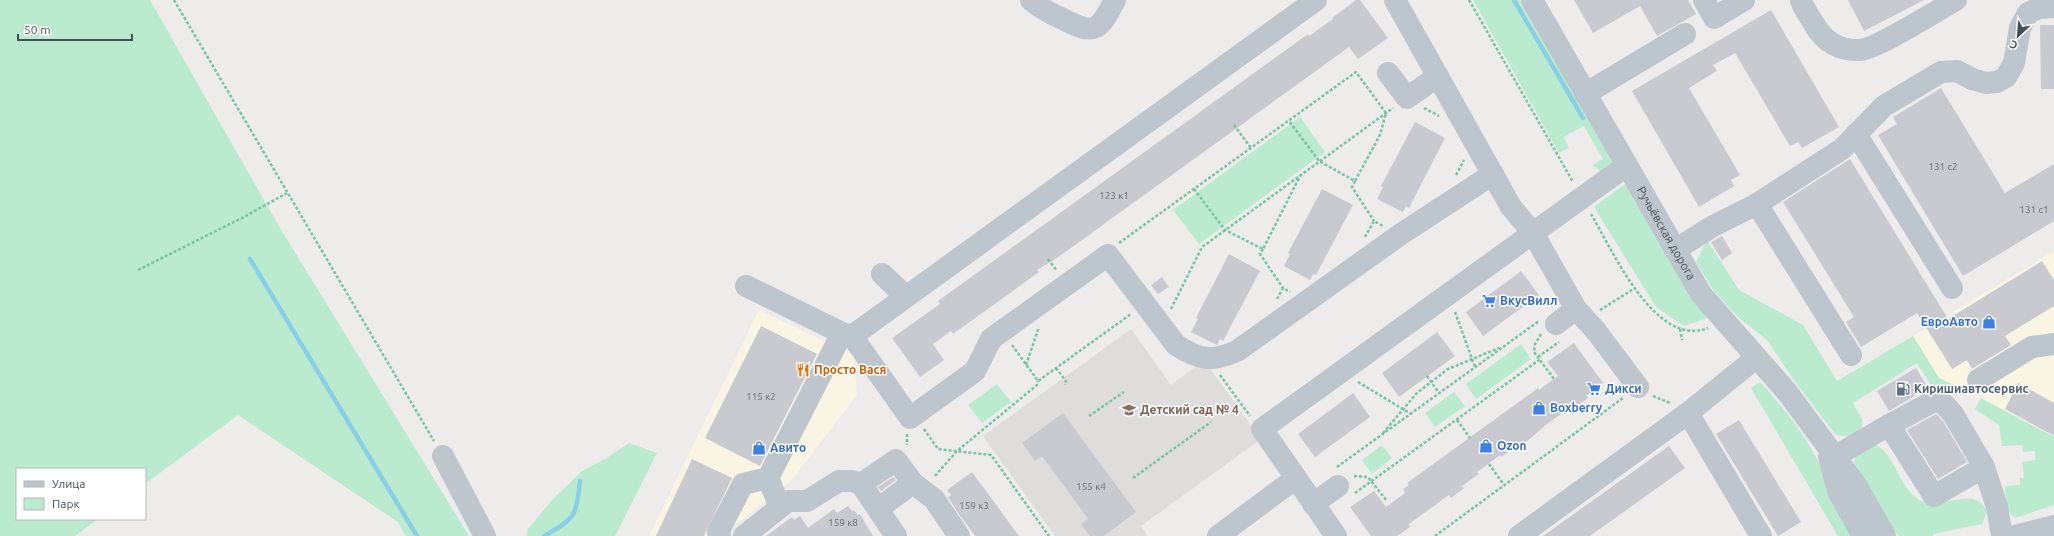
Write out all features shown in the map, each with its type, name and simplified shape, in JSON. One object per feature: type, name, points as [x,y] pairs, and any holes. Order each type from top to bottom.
[{"type":"street","points":[[1031,0],[1039,7],[1082,29],[1092,29],[1107,17],[1115,0]]},
{"type":"street","points":[[1395,0],[1511,207],[1533,233],[1581,315],[1596,331],[1638,388]]},
{"type":"street","name":"Ручьёвская дорога","points":[[1532,0],[1626,166],[1701,294],[1787,392],[1830,453],[1856,485],[1885,536]]},
{"type":"street","points":[[1704,0],[1714,18],[1744,0]]},
{"type":"street","points":[[1801,0],[1818,33],[1831,44],[1841,48],[1859,51],[1874,46],[1956,0]]},
{"type":"street","points":[[720,536],[718,532],[743,484],[768,478],[847,334],[906,297],[1303,4]]},
{"type":"street","points":[[1675,250],[1713,226],[1757,204],[1842,149],[1884,106],[1941,72],[1957,71],[1972,79],[1986,83],[1996,82],[2006,77],[2014,63],[2020,28],[2028,13],[2039,8],[2054,7]]},
{"type":"street","points":[[1585,94],[1685,34]]},
{"type":"street","points":[[1388,73],[1407,98],[1438,76]]},
{"type":"street","points":[[1856,134],[1952,288]]},
{"type":"street","points":[[1336,536],[1262,429],[1626,166]]},
{"type":"street","points":[[746,286],[847,334],[910,418],[974,371],[991,339],[1108,255],[1176,346],[1192,355],[1208,359],[1223,356],[1237,351],[1370,255],[1493,174]]},
{"type":"street","points":[[1757,204],[1851,355]]},
{"type":"street","points":[[882,274],[906,297]]},
{"type":"street","points":[[1548,322],[1581,315]]},
{"type":"street","points":[[1978,380],[2032,347],[2054,344]]},
{"type":"street","points":[[1519,536],[1688,413],[1756,358]]},
{"type":"street","points":[[1830,453],[1889,425],[1936,400],[1945,405],[1953,414],[1984,467],[1997,507],[2002,536]]},
{"type":"street","points":[[1688,413],[1761,536]]},
{"type":"street","points":[[1889,425],[1934,496],[1984,467]]},
{"type":"street","name":"Ручьёвская дорога","points":[[1830,453],[1838,491],[1863,536]]},
{"type":"street","points":[[443,456],[485,536]]},
{"type":"street","points":[[861,484],[896,460],[918,487],[934,499],[959,536]]},
{"type":"street","points":[[1313,504],[1344,477]]},
{"type":"street","points":[[768,478],[780,507]]},
{"type":"street","points":[[1218,536],[1296,478]]},
{"type":"street","points":[[744,536],[788,501],[808,501],[839,481],[852,481],[861,484],[879,508],[896,536]]},
{"type":"street","points":[[879,508],[918,487]]},
{"type":"street","points":[[2015,536],[2054,526]]},
{"type":"path","points":[[174,0],[443,456]]},
{"type":"path","points":[[1108,255],[1114,247],[1356,72],[1386,113]]},
{"type":"path","points":[[1162,327],[1202,248],[1407,98]]},
{"type":"path","points":[[1374,221],[1352,187],[1380,135],[1386,113]]},
{"type":"path","points":[[1289,120],[1319,161],[1355,181]]},
{"type":"path","points":[[1234,125],[1251,148]]},
{"type":"path","points":[[1283,288],[1260,254],[1300,176]]},
{"type":"path","points":[[1194,189],[1226,230],[1263,249]]},
{"type":"path","points":[[138,270],[244,218],[287,193]]},
{"type":"path","points":[[1581,315],[1606,305],[1634,288]]},
{"type":"path","points":[[1448,294],[1475,368]]},
{"type":"path","points":[[918,487],[957,451],[1037,385],[1038,381],[1144,304]]},
{"type":"path","points":[[1380,436],[1534,324],[1548,322]]},
{"type":"path","points":[[1026,365],[1041,324]]},
{"type":"path","points":[[1534,324],[1541,334],[1535,344],[1534,352],[1554,379]]},
{"type":"path","points":[[1680,329],[1682,340]]},
{"type":"path","points":[[1002,331],[1038,381]]},
{"type":"path","points":[[1344,477],[1417,392],[1448,369],[1504,347]]},
{"type":"path","points":[[1208,359],[1256,424],[1262,429]]},
{"type":"path","points":[[1344,477],[1372,481],[1539,360]]},
{"type":"path","points":[[1056,368],[1066,381],[1065,384]]},
{"type":"path","points":[[1341,372],[1411,414]]},
{"type":"path","points":[[1427,376],[1439,393]]},
{"type":"path","points":[[1435,536],[1638,388],[1679,407],[1688,413]]},
{"type":"path","points":[[1089,416],[1124,392]]},
{"type":"path","points":[[910,418],[918,422],[938,449],[991,455],[1049,536]]},
{"type":"path","points":[[1457,420],[1470,438]]},
{"type":"path","points":[[1133,478],[1210,422]]},
{"type":"path","points":[[1489,464],[1504,485]]},
{"type":"path","points":[[1344,477],[1363,476],[1372,481],[1387,501]]},
{"type":"shaded area","points":[[2054,251],[2054,437],[1939,378],[1913,336]]},
{"type":"shaded area","points":[[759,310],[854,355],[857,395],[791,481],[720,536],[649,536]]},
{"type":"shaded area","name":"Детский сад № 4","points":[[1131,329],[1171,385],[1198,365],[1209,367],[1261,439],[1141,526],[1147,535],[1146,536],[1055,536],[983,436]]},
{"type":"green space","points":[[0,0],[150,0],[277,223],[469,536],[406,536],[398,522],[238,415],[146,483],[146,468],[16,468],[16,520],[97,520],[75,536],[0,536]]},
{"type":"green space","points":[[1473,0],[1520,0],[1613,162],[1602,172],[1592,165],[1603,159],[1584,126],[1564,137],[1569,148],[1559,153]]},
{"type":"green space","points":[[1300,117],[1325,152],[1199,244],[1173,210]]},
{"type":"green space","points":[[1625,184],[1707,318],[1684,326],[1656,307],[1594,207]]},
{"type":"green space","points":[[1707,240],[1739,290],[1803,325],[1837,381],[1913,336],[1939,378],[1954,385],[1949,396],[1932,387],[1917,363],[1853,403],[1862,419],[1861,429],[1858,432],[1850,436],[1835,434],[1793,379],[1768,341],[1738,317],[1714,291],[1696,262]]},
{"type":"green space","points":[[1521,344],[1531,359],[1476,399],[1466,384]]},
{"type":"green space","points":[[1760,382],[1792,420],[1813,451],[1852,536],[1838,536],[1751,388]]},
{"type":"green space","points":[[997,384],[1011,402],[982,423],[968,405]]},
{"type":"green space","points":[[1454,392],[1465,406],[1435,427],[1425,413]]},
{"type":"green space","points":[[1981,398],[2054,437],[2054,505],[2015,518],[2009,511],[2005,486],[2020,485],[2020,478],[2024,478],[2022,462],[2035,460],[2035,451],[2023,452],[2022,445],[2002,446],[1999,425],[1975,409]]},
{"type":"green space","points":[[629,443],[657,453],[615,536],[526,536],[528,529],[552,500],[582,471],[605,459]]},
{"type":"green space","points":[[1875,444],[1889,457],[1909,491],[1916,498],[1925,502],[1933,503],[1960,499],[1976,500],[1982,504],[1987,512],[1982,524],[1933,534],[1933,536],[1900,536],[1881,515],[1856,471],[1854,462],[1857,454]]},
{"type":"green space","points":[[1382,445],[1392,458],[1372,474],[1362,460]]},
{"type":"building","points":[[1356,0],[1360,0],[1388,38],[1358,59],[1349,47],[1057,258],[1037,270],[1039,272],[953,334],[951,331],[933,344],[944,360],[920,377],[892,338],[940,304],[938,301],[1308,34],[1309,36],[1333,19],[1332,18]]},
{"type":"building","points":[[1574,0],[1688,0],[1696,14],[1657,36],[1640,6],[1593,33]]},
{"type":"building","points":[[1848,0],[1924,0],[1864,31]]},
{"type":"building","points":[[1771,10],[1839,127],[1802,148],[1798,142],[1790,146],[1735,53],[1713,65],[1717,71],[1689,88],[1740,175],[1731,180],[1734,186],[1699,207],[1632,91]]},
{"type":"building","points":[[2040,25],[2054,25],[2054,89],[2041,89]]},
{"type":"building","points":[[1941,88],[2005,193],[2054,164],[2054,221],[1963,276],[1878,135],[1897,124],[1893,117]]},
{"type":"building","points":[[1415,122],[1445,138],[1409,208],[1406,206],[1403,212],[1377,199],[1383,187],[1381,186]]},
{"type":"building","points":[[1850,159],[1948,319],[2042,261],[2054,280],[2054,306],[2005,336],[2011,345],[1972,369],[1967,360],[1952,369],[1917,313],[1861,347],[1846,322],[1854,317],[1783,202]]},
{"type":"building","points":[[1322,189],[1353,205],[1316,275],[1313,274],[1310,280],[1284,266],[1290,254],[1288,253]]},
{"type":"building","points":[[1722,236],[1732,253],[1722,260],[1711,242]]},
{"type":"building","points":[[1229,254],[1260,271],[1223,341],[1220,339],[1217,345],[1191,332],[1198,319],[1196,318]]},
{"type":"building","points":[[1521,271],[1539,295],[1483,336],[1466,312]]},
{"type":"building","points":[[1162,277],[1169,287],[1158,294],[1151,285]]},
{"type":"building","points":[[761,326],[817,354],[760,466],[705,438]]},
{"type":"building","points":[[1437,332],[1455,356],[1399,397],[1382,373]]},
{"type":"building","points":[[1574,343],[1603,383],[1586,396],[1588,398],[1578,405],[1577,403],[1547,424],[1519,448],[1518,445],[1501,457],[1500,455],[1477,472],[1479,474],[1462,486],[1464,488],[1451,498],[1449,495],[1409,524],[1410,527],[1397,536],[1371,536],[1350,507],[1374,491],[1386,507],[1405,493],[1403,489],[1409,485],[1407,483],[1538,388],[1539,390],[1558,376],[1547,362]]},
{"type":"building","name":"Киришиавтосервис","points":[[1916,368],[1928,388],[1889,411],[1877,391]]},
{"type":"building","points":[[2018,383],[2054,403],[2054,436],[2005,409]]},
{"type":"building","points":[[1353,393],[1370,417],[1315,457],[1298,434]]},
{"type":"building","points":[[1063,413],[1136,512],[1104,536],[1090,536],[1081,524],[1088,519],[1042,456],[1035,461],[1022,443]]},
{"type":"building","points":[[1936,414],[1943,421],[1967,462],[1938,479],[1907,430]]},
{"type":"building","points":[[1739,420],[1801,522],[1778,536],[1716,434]]},
{"type":"building","points":[[1669,446],[1685,468],[1590,536],[1543,536]]},
{"type":"building","points":[[692,459],[732,478],[704,536],[656,536]]},
{"type":"building","points":[[972,472],[1019,536],[975,536],[958,513],[948,497],[951,495],[947,490]]},
{"type":"building","points":[[893,477],[896,480],[881,491],[878,487]]},
{"type":"building","points":[[848,506],[858,515],[860,514],[873,536],[766,536],[792,517],[794,520],[800,516],[808,528],[834,509],[837,513]]},
{"type":"waterway","points":[[1514,0],[1583,118]]},
{"type":"waterway","points":[[250,259],[417,536]]},
{"type":"waterway","points":[[544,536],[562,525],[572,516],[577,503],[580,481]]},
{"type":"place","name":"ВкусВилл","points":[[1489,301]]},
{"type":"place","name":"ЕвроАвто","points":[[1989,322]]},
{"type":"place","name":"Просто Вася","points":[[803,370]]},
{"type":"place","name":"Дикси","points":[[1594,389]]},
{"type":"place","name":"Киришиавтосервис","points":[[1903,389]]},
{"type":"place","name":"Boxberry","points":[[1539,408]]},
{"type":"place","name":"Детский сад № 4","points":[[1129,410]]},
{"type":"place","name":"Ozon","points":[[1486,446]]},
{"type":"place","name":"Авито","points":[[759,448]]}]
